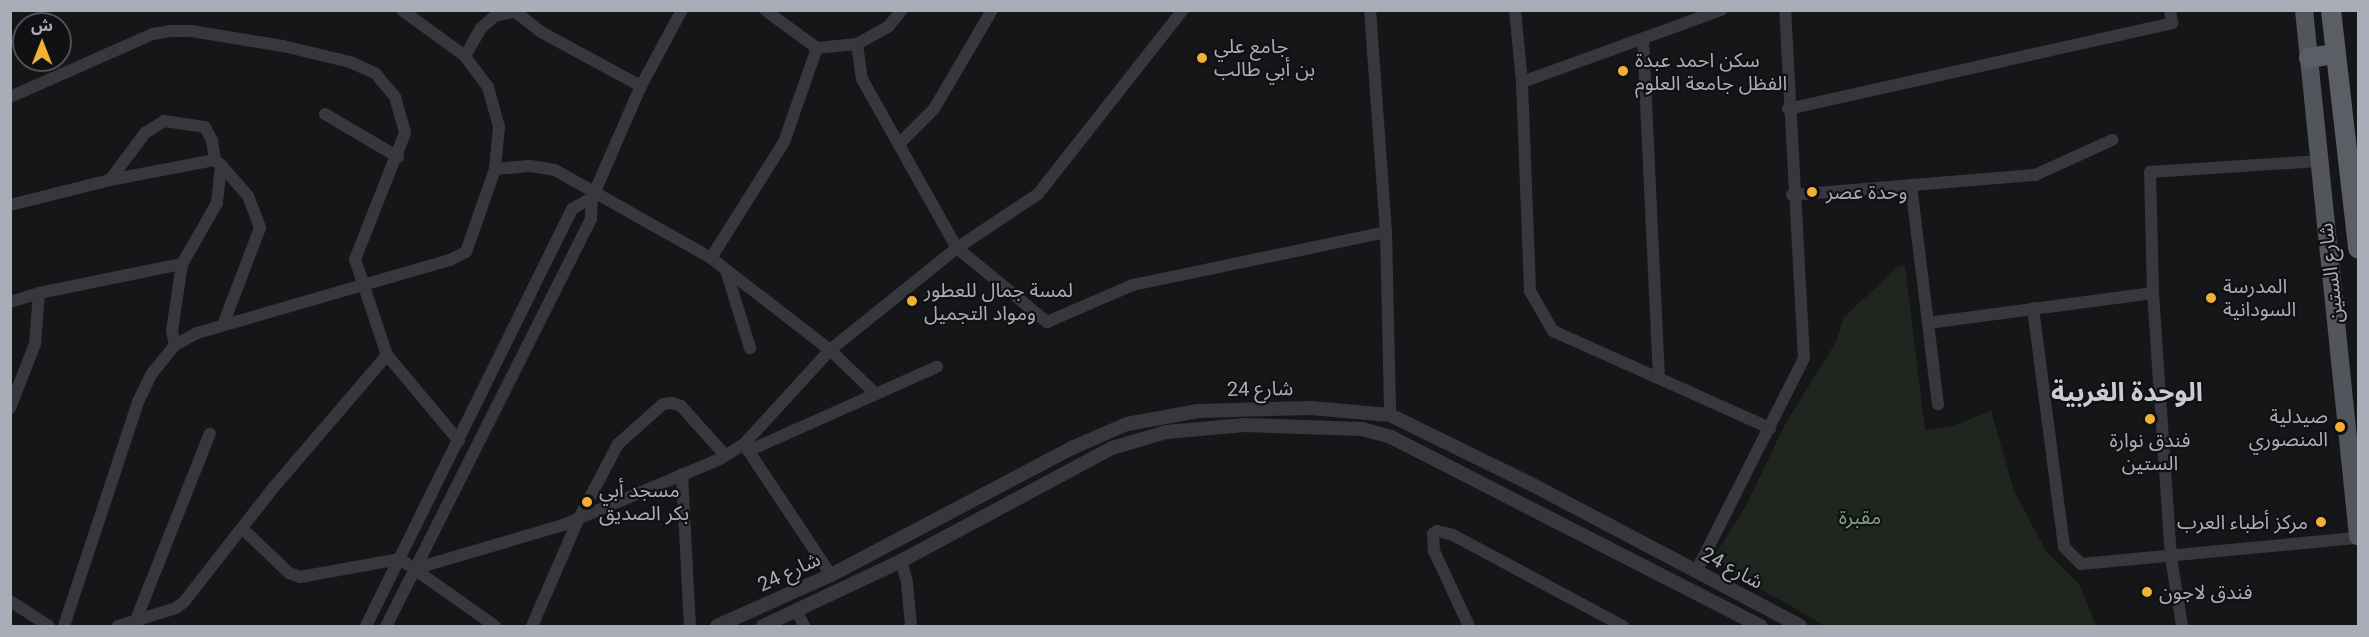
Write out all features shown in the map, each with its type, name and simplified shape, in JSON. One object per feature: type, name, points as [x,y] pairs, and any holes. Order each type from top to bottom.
[{"type":"highway","name":"شارع الستين","points":[[2331,10],[2358,248]]},
{"type":"highway","points":[[2309,58],[2335,54]]},
{"type":"main road","name":"شارع الستين","points":[[2304,10],[2358,537]]},
{"type":"street","points":[[64,627],[138,402],[152,373],[175,345],[197,333],[466,252],[495,169],[499,127],[488,87],[465,56],[402,10]]},
{"type":"street","points":[[386,627],[591,219],[594,195],[641,86],[682,10]]},
{"type":"street","points":[[765,10],[817,48],[857,44],[888,27],[902,10]]},
{"type":"street","points":[[900,143],[934,109],[992,10]]},
{"type":"street","points":[[746,448],[830,350],[957,248],[1038,194],[1183,10]]},
{"type":"street","points":[[1370,10],[1386,232],[1390,415]]},
{"type":"street","points":[[1515,10],[1522,82],[1530,291],[1553,331],[1770,428]]},
{"type":"street","points":[[1522,82],[1721,10]]},
{"type":"street","points":[[1697,570],[1803,358],[1792,195],[1785,10]]},
{"type":"street","points":[[1788,109],[2172,22],[2170,10]]},
{"type":"street","points":[[465,56],[481,28],[495,16],[513,11],[641,86]]},
{"type":"street","points":[[10,97],[153,34],[191,30],[350,62],[375,74],[387,84],[401,110],[405,133],[398,156],[357,247],[360,284],[387,355],[459,441]]},
{"type":"street","points":[[1643,39],[1659,378]]},
{"type":"street","points":[[857,44],[862,79],[957,248],[1047,322],[1133,285],[1386,232]]},
{"type":"street","points":[[711,258],[784,142],[817,48]]},
{"type":"street","points":[[326,114],[398,156]]},
{"type":"street","points":[[110,180],[145,133],[164,121],[205,127],[212,141],[218,163],[217,203],[182,264],[172,331],[175,345]]},
{"type":"street","points":[[1792,195],[2035,175],[2112,140]]},
{"type":"street","points":[[2182,627],[2171,557],[2153,293],[2150,172],[2319,161]]},
{"type":"street","points":[[218,163],[248,196],[260,228],[223,325]]},
{"type":"street","points":[[10,205],[110,180],[218,163]]},
{"type":"street","points":[[495,169],[543,166],[711,258],[830,350],[876,394]]},
{"type":"street","points":[[1911,185],[1938,404]]},
{"type":"street","points":[[366,627],[572,209],[594,195]]},
{"type":"street","points":[[10,302],[39,293],[182,264]]},
{"type":"street","points":[[726,270],[750,348]]},
{"type":"street","points":[[10,408],[35,344],[39,293]]},
{"type":"street","points":[[1928,322],[2153,293]]},
{"type":"street","points":[[2033,308],[2064,548],[2081,564],[2358,537]]},
{"type":"street","points":[[118,627],[135,623],[184,602],[244,530],[274,487],[387,355]]},
{"type":"street","points":[[417,568],[579,518],[937,367]]},
{"type":"street","points":[[532,627],[579,518],[618,444],[663,404],[681,405],[725,455]]},
{"type":"street","name":"شارع 24","points":[[717,627],[831,575],[1074,447],[1127,424],[1155,416],[1243,408],[1311,408],[1390,415],[1697,570],[1800,627]]},
{"type":"street","name":"شارع 24","points":[[763,627],[901,561],[1090,459],[1141,438],[1245,425],[1362,429],[1391,437],[1760,627]]},
{"type":"street","points":[[135,623],[210,434]]},
{"type":"street","points":[[746,448],[831,575]]},
{"type":"street","points":[[682,474],[690,627]]},
{"type":"street","points":[[244,530],[290,573],[300,577],[400,559],[417,568],[495,627]]},
{"type":"street","points":[[1469,627],[1434,551],[1432,534],[1437,531],[1453,535],[1623,627]]},
{"type":"street","points":[[901,561],[907,582],[911,627]]},
{"type":"street","points":[[10,601],[49,627]]},
{"type":"street","points":[[796,610],[804,627]]},
{"type":"green space","name":"مقبرة","points":[[1899,266],[1905,266],[1925,430],[1953,426],[1991,411],[2014,491],[2046,551],[2079,584],[2096,626],[1825,626],[1715,563],[1715,555],[1747,504],[1785,424],[1835,344],[1844,317]]},
{"type":"place","name":"جامع علي بن أبي طالب","points":[[1202,58]]},
{"type":"place","name":"سكن احمد عبدة الفظل جامعة العلوم","points":[[1623,71]]},
{"type":"place","name":"وحدة عصر","points":[[1812,192]]},
{"type":"place","name":"المدرسة السودانية","points":[[2211,298]]},
{"type":"place","name":"لمسة جمال للعطور ومواد التجميل","points":[[912,301]]},
{"type":"place","name":"فندق نوارة الستين","points":[[2150,419]]},
{"type":"place","name":"صيدلية المنصوري","points":[[2340,427]]},
{"type":"place","name":"مسجد أبي بكر الصديق","points":[[587,502]]},
{"type":"place","name":"مركز أطباء العرب","points":[[2321,522]]},
{"type":"place","name":"فندق لاجون","points":[[2147,592]]},
{"type":"district","name":"الوحدة الغربية","points":[[2127,393]]}]
